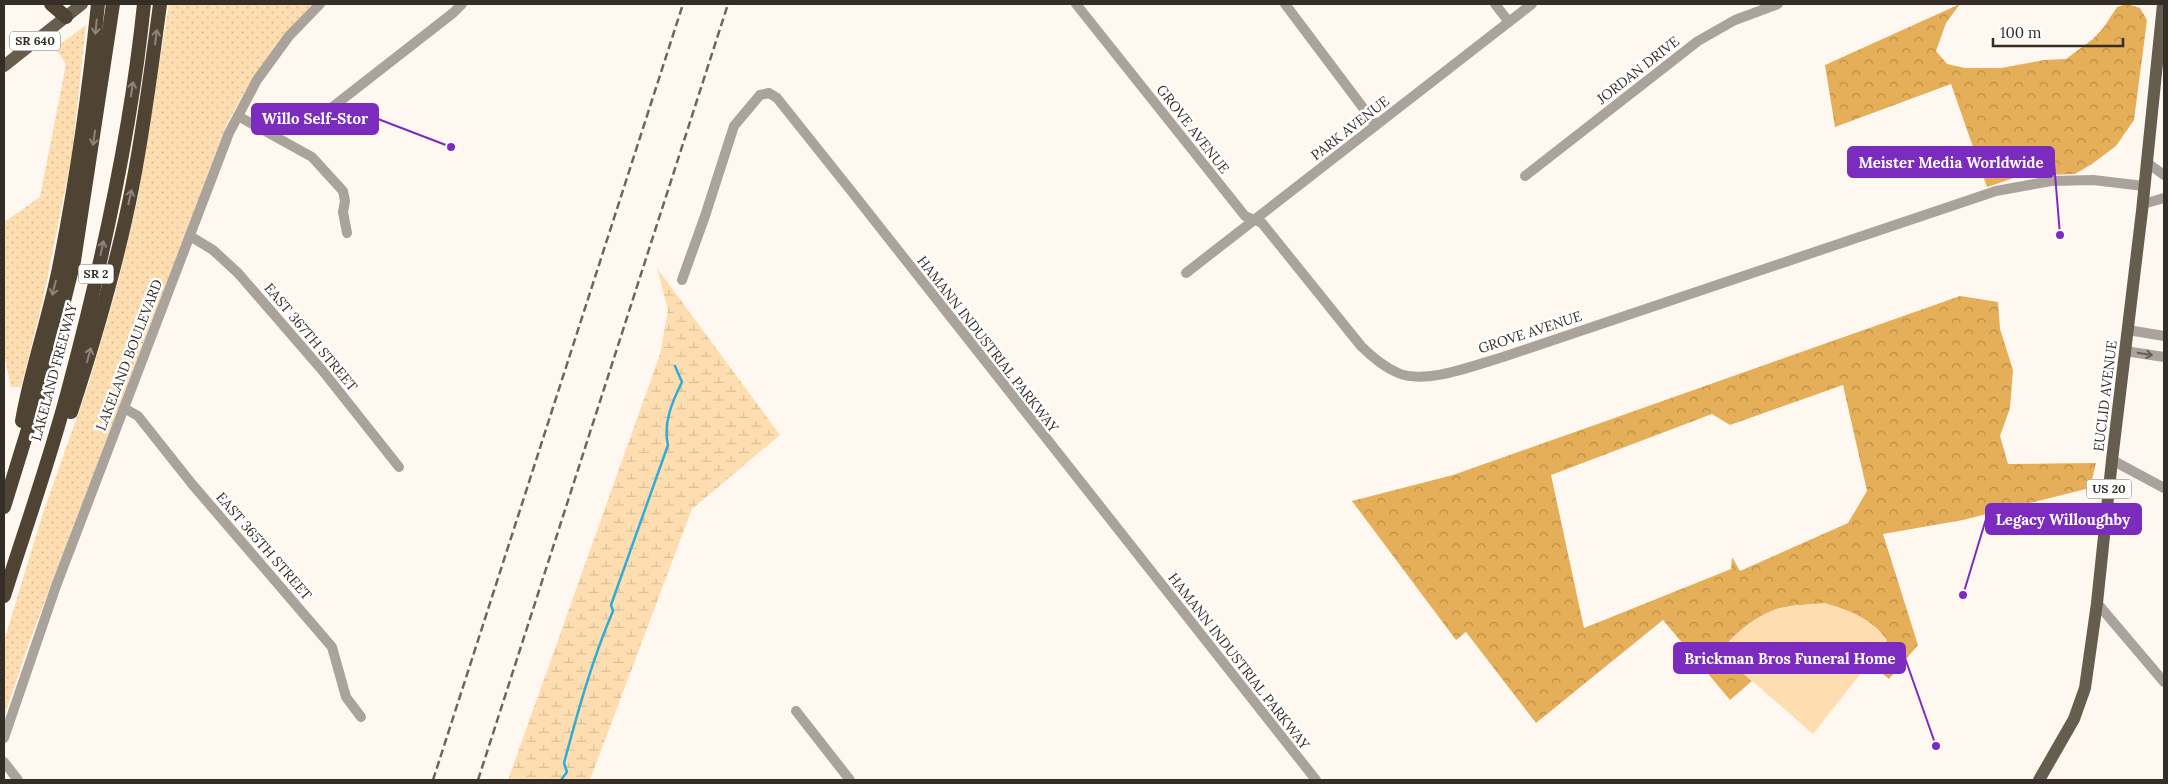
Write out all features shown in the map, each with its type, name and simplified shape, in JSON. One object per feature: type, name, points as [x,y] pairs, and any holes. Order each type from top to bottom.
[{"type":"highway","points":[[51,4],[63,10]]},
{"type":"highway","points":[[16,464],[26,398],[60,264],[85,116],[98,4]]},
{"type":"highway","name":"LAKELAND FREEWAY","points":[[4,507],[49,361],[74,261],[113,4]]},
{"type":"highway","points":[[24,532],[51,472],[81,382],[108,289],[132,189],[150,85],[160,4]]},
{"type":"highway","name":"LAKELAND FREEWAY","points":[[4,596],[70,384],[125,141],[144,8]]},
{"type":"main road","name":"SR 640","points":[[4,66],[63,10],[82,4]]},
{"type":"main road","name":"EUCLID AVENUE","points":[[2039,780],[2074,719],[2085,688],[2098,602],[2112,460],[2143,204],[2163,4]]},
{"type":"street","name":"LAKELAND BOULEVARD","points":[[4,738],[56,586],[229,133],[257,80],[289,36],[320,4]]},
{"type":"street","points":[[321,116],[462,4]]},
{"type":"street","name":"GROVE AVENUE","points":[[1076,4],[1245,216],[1262,223],[1361,346],[1376,361],[1400,374],[1431,377],[1503,357],[1996,191],[2052,181],[2093,180],[2144,186]]},
{"type":"street","points":[[1285,4],[1376,125]]},
{"type":"street","points":[[1495,4],[1509,22]]},
{"type":"street","name":"PARK AVENUE","points":[[1186,273],[1532,4]]},
{"type":"street","name":"JORDAN DRIVE","points":[[1525,176],[1698,41],[1735,20],[1778,4]]},
{"type":"street","name":"HAMANN INDUSTRIAL PARKWAY","points":[[682,280],[734,126],[760,95],[769,93],[777,98],[1316,780]]},
{"type":"street","points":[[238,116],[312,157],[343,191],[345,201],[342,212],[347,233]]},
{"type":"street","points":[[2146,162],[2164,175]]},
{"type":"street","points":[[2143,204],[2164,198]]},
{"type":"street","name":"EAST 367TH STREET","points":[[190,236],[213,250],[238,273],[322,370],[399,467]]},
{"type":"street","points":[[2128,330],[2164,336]]},
{"type":"street","points":[[2125,351],[2164,357]]},
{"type":"street","name":"EAST 365TH STREET","points":[[124,408],[138,416],[192,484],[332,647],[346,697],[361,717]]},
{"type":"street","points":[[2112,460],[2164,488]]},
{"type":"street","points":[[2098,602],[2164,682]]},
{"type":"street","points":[[796,711],[850,780]]},
{"type":"street","points":[[4,762],[18,780]]},
{"type":"green space","points":[[169,4],[313,4],[287,32],[265,60],[227,124],[29,643],[4,717],[4,641],[43,513],[88,386],[115,294],[138,197]]},
{"type":"green space","points":[[1960,4],[1946,23],[1936,51],[1947,64],[1965,68],[2001,68],[2045,60],[2066,59],[2093,39],[2104,27],[2117,7],[2127,4],[2140,8],[2147,20],[2134,120],[2116,146],[2075,174],[2020,176],[1987,187],[1951,84],[1835,127],[1825,65]]},
{"type":"green space","points":[[86,25],[72,155],[43,300],[21,387],[11,387],[4,354],[4,219],[6,221],[40,197],[66,64],[55,48]]},
{"type":"green space","points":[[657,268],[780,435],[692,509],[590,780],[508,780],[660,354],[668,310]]},
{"type":"green space","points":[[1960,296],[1998,302],[2000,329],[2013,370],[2010,408],[2000,436],[2008,464],[2096,463],[2090,488],[1963,520],[1883,534],[1918,645],[1889,679],[1869,663],[1887,640],[1797,605],[1776,609],[1747,625],[1720,653],[1752,681],[1730,700],[1663,620],[1536,723],[1466,632],[1456,640],[1352,501],[1453,475]],"holes":[[[1843,385],[1867,491],[1848,523],[1740,571],[1732,557],[1731,569],[1584,628],[1551,475],[1712,414],[1730,425]]]},
{"type":"green space","points":[[1825,603],[1860,616],[1881,632],[1887,640],[1813,734],[1720,653],[1738,632],[1762,615],[1784,608]]},
{"type":"waterway","points":[[561,780],[567,772],[564,763],[592,667],[613,611],[611,605],[668,445],[668,421],[672,405],[682,382],[675,366]]},
{"type":"railway","points":[[433,780],[683,4]]},
{"type":"railway","points":[[478,780],[728,4]]},
{"type":"place","name":"Willo Self-Stor","points":[[451,147]]},
{"type":"place","name":"Meister Media Worldwide","points":[[2060,235]]},
{"type":"place","name":"Legacy Willoughby","points":[[1963,595]]},
{"type":"place","name":"Brickman Bros Funeral Home","points":[[1936,746]]}]
